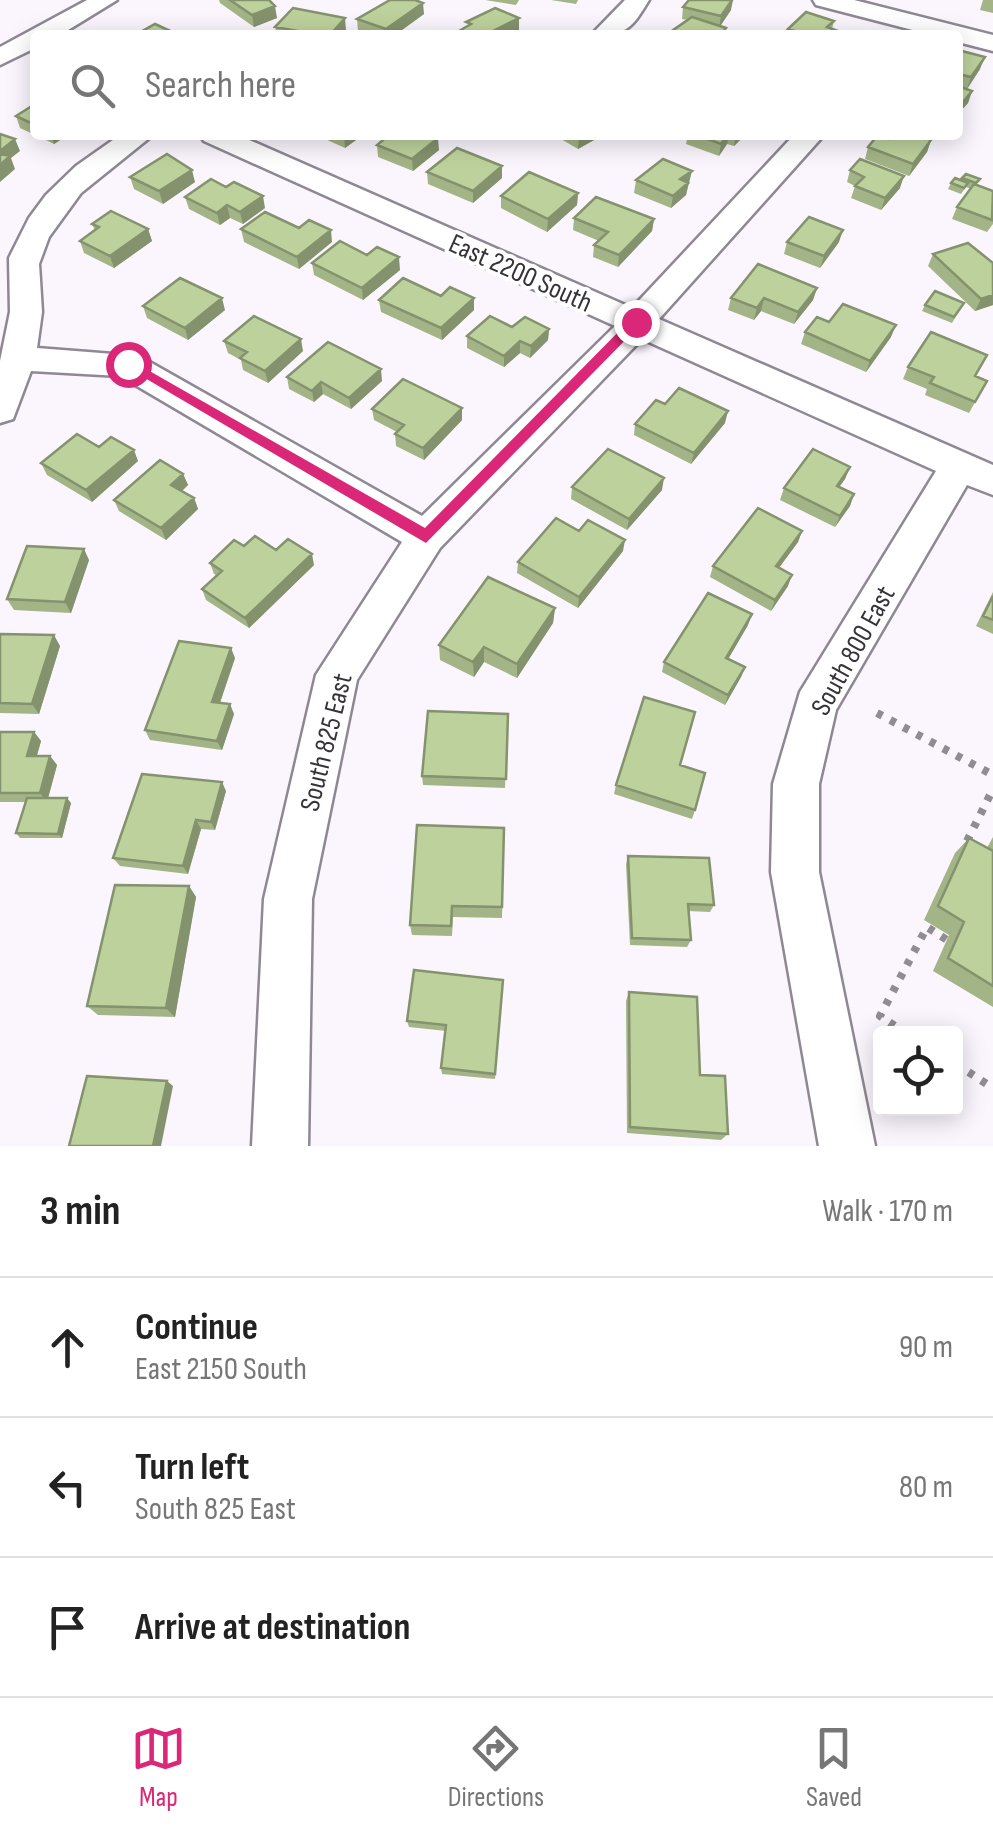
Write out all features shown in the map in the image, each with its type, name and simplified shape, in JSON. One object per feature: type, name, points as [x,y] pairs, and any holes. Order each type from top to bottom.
[{"type":"street","points":[[53,30],[105,0]]},
{"type":"street","points":[[610,30],[638,0]]},
{"type":"street","points":[[825,0],[950,30]]},
{"type":"street","points":[[963,34],[993,42]]},
{"type":"street","points":[[0,410],[20,359],[26,312],[24,262],[50,205],[86,169],[131,140]]},
{"type":"street","name":"East 2200 South","points":[[225,140],[976,473]]},
{"type":"street","name":"South 825 East","points":[[280,1146],[288,899],[337,675],[426,537],[636,322],[805,140]]},
{"type":"street","points":[[20,359],[128,364],[426,537]]},
{"type":"street","name":"South 800 East","points":[[846,1146],[795,872],[796,784],[815,706],[976,473]]},
{"type":"path","points":[[877,713],[993,775]]},
{"type":"path","points":[[961,854],[993,789]]},
{"type":"path","points":[[896,1026],[880,1016],[927,927],[947,940]]},
{"type":"path","points":[[963,1069],[993,1088]]},
{"type":"building","points":[[230,0],[269,0],[275,6],[252,15]]},
{"type":"building","points":[[390,0],[423,3],[386,29],[357,19]]},
{"type":"building","points":[[689,0],[732,0],[721,16],[683,7]]},
{"type":"building","points":[[293,8],[345,18],[334,30],[275,27]]},
{"type":"building","points":[[495,8],[519,18],[495,30],[461,30],[471,24],[466,22]]},
{"type":"building","points":[[806,12],[834,21],[827,27],[835,30],[791,30],[788,29]]},
{"type":"building","points":[[692,17],[726,28],[725,30],[673,30]]},
{"type":"building","points":[[155,24],[168,30],[144,30]]},
{"type":"building","points":[[963,51],[985,57],[971,77],[963,75]]},
{"type":"building","points":[[963,88],[972,91],[963,102]]},
{"type":"building","points":[[30,107],[30,123],[16,116]]},
{"type":"building","points":[[0,134],[15,139],[0,151]]},
{"type":"building","points":[[383,140],[436,140],[412,159],[377,145]]},
{"type":"building","points":[[874,140],[931,140],[913,164],[868,147]]},
{"type":"building","points":[[457,148],[502,166],[473,191],[427,172]]},
{"type":"building","points":[[167,154],[192,170],[159,191],[130,177]]},
{"type":"building","points":[[663,159],[692,171],[680,179],[688,183],[673,196],[636,180]]},
{"type":"building","points":[[860,159],[904,176],[885,198],[855,186],[864,177],[850,170]]},
{"type":"building","points":[[529,172],[578,193],[548,219],[501,196]]},
{"type":"building","points":[[966,174],[980,179],[976,183],[962,178]]},
{"type":"building","points":[[955,178],[968,183],[964,188],[951,183]]},
{"type":"building","points":[[211,179],[226,187],[234,182],[263,196],[240,212],[227,205],[217,213],[185,197]]},
{"type":"building","points":[[974,184],[993,191],[992,220],[957,207]]},
{"type":"building","points":[[596,197],[654,219],[619,255],[594,245],[608,232],[574,218]]},
{"type":"building","points":[[111,211],[148,229],[110,256],[80,241],[99,227],[92,224]]},
{"type":"building","points":[[265,212],[299,228],[309,220],[331,230],[297,257],[241,229]]},
{"type":"building","points":[[809,217],[843,230],[824,256],[787,242]]},
{"type":"building","points":[[340,241],[367,255],[377,247],[399,257],[362,288],[312,263]]},
{"type":"building","points":[[968,243],[993,263],[993,295],[981,299],[933,254]]},
{"type":"building","points":[[758,264],[817,288],[798,312],[764,298],[757,308],[731,298]]},
{"type":"building","points":[[180,278],[222,298],[185,328],[143,306]]},
{"type":"building","points":[[403,278],[441,296],[450,287],[474,298],[441,328],[379,300]]},
{"type":"building","points":[[935,291],[964,303],[954,317],[925,305]]},
{"type":"building","points":[[843,304],[896,325],[870,361],[805,332],[817,317],[829,322]]},
{"type":"building","points":[[254,316],[301,339],[265,371],[240,358],[247,352],[224,341]]},
{"type":"building","points":[[490,316],[512,327],[525,317],[549,329],[531,346],[520,341],[504,356],[467,336]]},
{"type":"building","points":[[931,332],[987,355],[975,376],[987,381],[975,402],[930,383],[934,377],[908,367]]},
{"type":"building","points":[[328,342],[381,369],[349,398],[321,382],[312,391],[287,377]]},
{"type":"building","points":[[403,379],[462,408],[423,448],[395,434],[404,425],[372,409]]},
{"type":"building","points":[[679,388],[728,411],[694,453],[635,424],[656,400],[665,404]]},
{"type":"building","points":[[77,434],[99,447],[111,437],[134,450],[86,490],[41,463]]},
{"type":"building","points":[[608,449],[664,478],[629,519],[572,487]]},
{"type":"building","points":[[813,449],[850,467],[837,486],[854,494],[840,516],[784,488]]},
{"type":"building","points":[[160,460],[183,474],[171,485],[194,498],[161,528],[114,500]]},
{"type":"building","points":[[758,508],[802,531],[776,566],[792,575],[775,600],[713,566]]},
{"type":"building","points":[[556,518],[579,531],[588,520],[625,540],[579,597],[518,562]]},
{"type":"building","points":[[255,536],[276,550],[288,539],[312,554],[245,618],[202,589],[222,571],[210,563],[234,540],[244,546]]},
{"type":"building","points":[[27,546],[84,549],[65,602],[7,599]]},
{"type":"building","points":[[488,577],[555,608],[517,664],[484,647],[473,662],[439,645]]},
{"type":"building","points":[[708,593],[752,614],[726,658],[745,667],[728,695],[664,662]]},
{"type":"building","points":[[993,596],[993,620],[983,616]]},
{"type":"building","points":[[0,634],[54,635],[32,704],[0,703]]},
{"type":"building","points":[[179,641],[231,648],[212,702],[230,704],[217,741],[145,730]]},
{"type":"building","points":[[644,697],[695,712],[680,765],[705,773],[695,810],[616,785]]},
{"type":"building","points":[[428,711],[508,714],[506,779],[422,776]]},
{"type":"building","points":[[0,732],[34,732],[27,756],[50,756],[40,793],[0,793]]},
{"type":"building","points":[[142,774],[222,782],[211,822],[196,820],[183,866],[113,858]]},
{"type":"building","points":[[27,798],[67,798],[58,834],[16,833]]},
{"type":"building","points":[[417,825],[504,828],[502,907],[452,906],[451,926],[410,925]]},
{"type":"building","points":[[969,838],[993,851],[993,986],[948,958],[964,922],[938,906]]},
{"type":"building","points":[[628,856],[709,858],[714,905],[688,904],[691,940],[632,938]]},
{"type":"building","points":[[115,885],[189,886],[166,1008],[87,1006]]},
{"type":"building","points":[[414,970],[503,980],[495,1074],[441,1068],[446,1025],[407,1021]]},
{"type":"building","points":[[629,992],[697,997],[700,1075],[725,1076],[728,1134],[630,1127]]},
{"type":"building","points":[[87,1076],[167,1081],[153,1146],[69,1146]]},
{"type":"route","points":[[128,364],[426,537],[636,322]]}]
